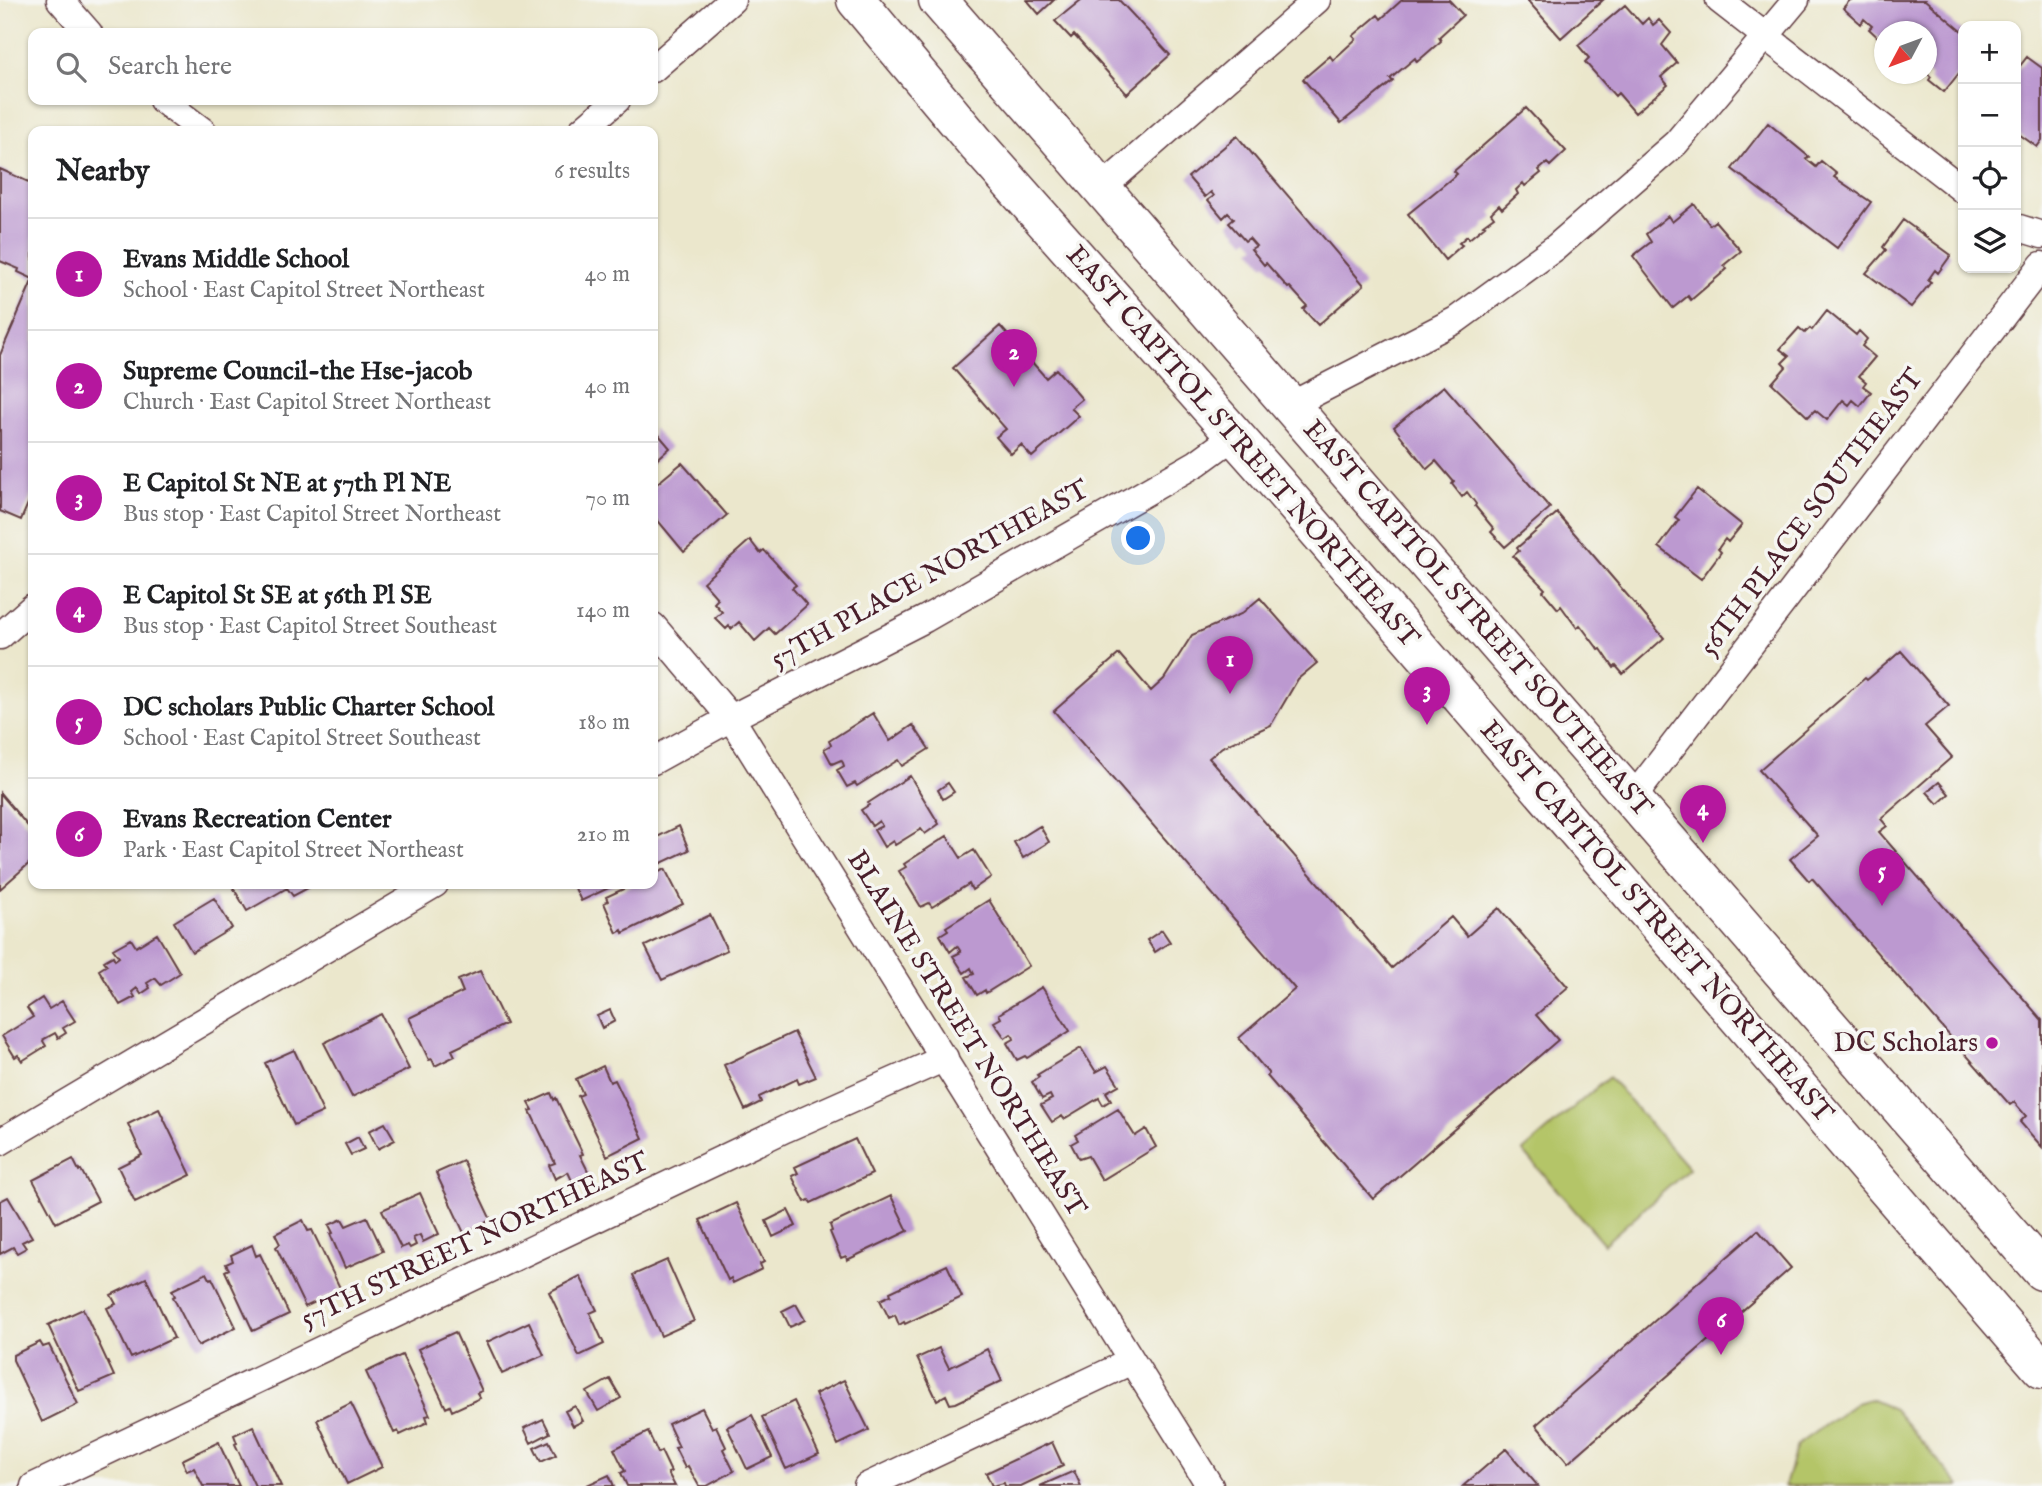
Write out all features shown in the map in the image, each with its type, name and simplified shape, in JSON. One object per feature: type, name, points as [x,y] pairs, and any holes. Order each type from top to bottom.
[{"type":"main road","name":"EAST CAPITOL STREET NORTHEAST","points":[[856,0],[978,146],[1234,436],[2042,1369]]},
{"type":"main road","name":"EAST CAPITOL STREET SOUTHEAST","points":[[938,0],[2042,1271]]},
{"type":"street","points":[[60,0],[85,28]]},
{"type":"street","points":[[658,65],[732,0]]},
{"type":"street","points":[[1102,188],[1317,0]]},
{"type":"street","points":[[1718,0],[1958,186]]},
{"type":"street","points":[[1291,405],[1456,320],[1556,247],[1676,143],[1796,0]]},
{"type":"street","points":[[169,105],[196,126]]},
{"type":"street","points":[[587,126],[611,105]]},
{"type":"street","points":[[2021,229],[2042,235]]},
{"type":"street","name":"56TH PLACE SOUTHEAST","points":[[1632,799],[2042,265]]},
{"type":"street","name":"57TH PLACE NORTHEAST","points":[[658,758],[925,619],[1197,463],[1234,436]]},
{"type":"street","points":[[0,636],[28,611]]},
{"type":"street","name":"BLAINE STREET NORTHEAST","points":[[658,632],[731,718],[1210,1486]]},
{"type":"street","points":[[0,1142],[427,889]]},
{"type":"street","name":"57TH STREET NORTHEAST","points":[[34,1486],[785,1129],[945,1058]]},
{"type":"street","points":[[867,1486],[1132,1361]]},
{"type":"green space","points":[[1609,1077],[1689,1169],[1604,1244],[1523,1151]]},
{"type":"green space","points":[[1870,1399],[1894,1409],[1960,1486],[1785,1486],[1797,1445],[1856,1403]]},
{"type":"building","points":[[1027,0],[1054,0],[1039,14]]},
{"type":"building","points":[[1081,0],[1119,0],[1170,55],[1127,94],[1074,35],[1071,38],[1055,21]]},
{"type":"building","points":[[1402,0],[1449,0],[1463,15],[1439,37],[1441,41],[1417,62],[1415,58],[1390,79],[1393,81],[1341,123],[1303,79],[1330,56],[1333,60],[1356,39],[1353,36],[1378,15],[1381,19]]},
{"type":"building","points":[[1527,0],[1603,0],[1561,38]]},
{"type":"building","points":[[1850,0],[1925,0],[1958,28],[1958,74],[1944,92],[1934,84],[1937,84],[1937,21],[1874,21],[1874,34],[1869,29],[1872,26],[1864,19],[1861,24],[1843,8]]},
{"type":"building","points":[[1625,5],[1642,24],[1648,18],[1653,25],[1659,20],[1671,33],[1662,45],[1677,63],[1661,77],[1668,85],[1635,113],[1618,93],[1615,96],[1585,62],[1589,58],[1578,45]]},
{"type":"building","points":[[2027,57],[2042,68],[2042,140],[2037,147],[2021,136],[2021,65]]},
{"type":"building","points":[[1526,108],[1566,151],[1550,166],[1547,163],[1539,170],[1541,173],[1525,186],[1523,183],[1516,190],[1518,194],[1502,209],[1499,205],[1491,213],[1494,217],[1469,239],[1467,236],[1459,243],[1462,245],[1445,260],[1408,214],[1457,174],[1454,171]]},
{"type":"building","points":[[1768,123],[1809,157],[1806,159],[1816,167],[1821,161],[1837,174],[1834,177],[1871,202],[1837,248],[1732,169]]},
{"type":"building","points":[[1237,136],[1364,285],[1318,325],[1303,309],[1307,306],[1251,249],[1256,246],[1249,238],[1245,241],[1229,223],[1234,219],[1228,213],[1223,218],[1208,200],[1214,196],[1211,192],[1205,197],[1188,177]]},
{"type":"building","points":[[0,169],[28,182],[28,277],[18,272],[19,269],[0,261]]},
{"type":"building","points":[[1694,204],[1710,225],[1715,221],[1741,251],[1724,265],[1727,269],[1691,300],[1688,296],[1673,308],[1633,256],[1651,242],[1646,234],[1668,216],[1672,222]]},
{"type":"building","points":[[1903,220],[1951,255],[1938,273],[1935,270],[1928,280],[1931,282],[1911,307],[1866,273],[1886,250],[1883,247]]},
{"type":"building","points":[[28,291],[28,504],[21,520],[0,511],[0,355]]},
{"type":"building","points":[[1827,311],[1856,335],[1859,331],[1867,339],[1862,346],[1875,357],[1859,376],[1866,382],[1863,386],[1871,392],[1860,406],[1853,400],[1849,405],[1843,400],[1827,420],[1815,410],[1808,417],[1772,383],[1786,367],[1782,363],[1789,356],[1780,349],[1799,328],[1805,333],[1810,328],[1812,330]]},
{"type":"building","points":[[1000,326],[1046,378],[1056,369],[1082,399],[1071,408],[1079,416],[1032,457],[1021,445],[1011,454],[996,437],[1006,429],[953,368]]},
{"type":"building","points":[[1444,386],[1550,508],[1505,547],[1491,532],[1494,529],[1467,492],[1462,497],[1452,484],[1454,482],[1436,461],[1427,469],[1394,427]]},
{"type":"building","points":[[658,434],[670,448],[658,459]]},
{"type":"building","points":[[682,463],[727,515],[684,552],[658,521],[658,483]]},
{"type":"building","points":[[1697,489],[1742,525],[1728,542],[1725,539],[1718,549],[1721,552],[1701,579],[1659,547],[1679,520],[1675,517]]},
{"type":"building","points":[[1557,513],[1664,638],[1623,674],[1616,666],[1614,668],[1580,625],[1577,628],[1561,606],[1558,609],[1543,591],[1545,589],[1513,556],[1519,551],[1517,548]]},
{"type":"building","points":[[750,540],[760,553],[764,550],[796,585],[792,588],[807,605],[775,634],[769,628],[755,641],[739,622],[731,629],[729,626],[726,629],[715,618],[722,612],[714,603],[718,599],[703,582]]},
{"type":"building","points":[[1260,598],[1317,663],[1298,679],[1271,725],[1222,747],[1209,758],[1392,968],[1451,917],[1467,936],[1499,908],[1568,987],[1536,1015],[1558,1040],[1373,1199],[1267,1076],[1269,1074],[1239,1038],[1295,989],[1054,711],[1119,654],[1151,691],[1164,679],[1192,635],[1241,614]]},
{"type":"building","points":[[1901,651],[1949,706],[1925,726],[1952,757],[1881,819],[1887,826],[1879,832],[2042,1020],[2042,1147],[2020,1122],[2026,1116],[2014,1102],[2010,1105],[1812,878],[1809,881],[1790,859],[1818,836],[1759,770],[1865,678],[1867,680]]},
{"type":"building","points":[[873,713],[890,741],[913,725],[929,749],[902,766],[898,760],[857,786],[855,783],[847,787],[837,770],[844,766],[843,763],[841,760],[832,764],[824,749],[831,745],[829,741]]},
{"type":"building","points":[[910,776],[939,824],[925,834],[921,829],[895,845],[893,841],[884,847],[874,830],[882,826],[879,821],[872,826],[861,810]]},
{"type":"building","points":[[1939,782],[1949,794],[1938,804],[1927,792]]},
{"type":"building","points":[[948,783],[954,792],[943,799],[938,790]]},
{"type":"building","points":[[0,793],[28,826],[28,864],[0,889]]},
{"type":"building","points":[[679,826],[689,850],[658,865],[658,836]]},
{"type":"building","points":[[1040,826],[1049,842],[1023,858],[1014,842]]},
{"type":"building","points":[[947,836],[961,858],[974,850],[991,877],[972,890],[969,884],[932,907],[929,903],[921,907],[899,871],[906,867],[904,864]]},
{"type":"building","points":[[665,869],[683,904],[623,933],[622,930],[617,933],[604,903],[608,901],[606,897],[623,889],[658,889],[658,872]]},
{"type":"building","points":[[234,889],[285,889],[247,911]]},
{"type":"building","points":[[288,889],[306,889],[293,896]]},
{"type":"building","points":[[575,889],[606,889],[581,901]]},
{"type":"building","points":[[214,898],[232,928],[192,952],[174,922]]},
{"type":"building","points":[[989,900],[1029,966],[986,993],[985,990],[977,995],[966,977],[974,974],[971,968],[964,973],[953,956],[961,952],[957,946],[950,952],[940,935],[948,930],[946,927]]},
{"type":"building","points":[[710,915],[727,950],[662,980],[645,946]]},
{"type":"building","points":[[1162,930],[1170,942],[1155,952],[1147,940]]},
{"type":"building","points":[[157,934],[180,973],[161,985],[155,978],[147,983],[150,988],[141,994],[137,988],[132,992],[135,997],[120,1005],[99,970],[107,965],[104,961],[113,956],[115,960],[119,957],[113,949],[131,939],[136,947]]},
{"type":"building","points":[[480,971],[506,1024],[452,1050],[455,1056],[435,1066],[432,1059],[429,1060],[409,1018],[463,992],[458,980]]},
{"type":"building","points":[[1042,987],[1070,1031],[1027,1058],[1025,1056],[1017,1060],[1007,1043],[1014,1039],[1013,1036],[1011,1034],[1005,1038],[994,1022],[1001,1018],[999,1014]]},
{"type":"building","points":[[42,998],[49,1009],[62,1001],[75,1021],[63,1028],[66,1033],[58,1038],[55,1033],[44,1039],[46,1046],[22,1061],[18,1055],[15,1057],[2,1036],[33,1017],[27,1008]]},
{"type":"building","points":[[610,1010],[615,1021],[602,1028],[597,1016]]},
{"type":"building","points":[[381,1014],[409,1069],[352,1097],[324,1043]]},
{"type":"building","points":[[794,1032],[816,1077],[799,1084],[797,1079],[759,1097],[761,1102],[745,1110],[724,1065]]},
{"type":"building","points":[[1081,1048],[1096,1072],[1107,1066],[1119,1085],[1106,1092],[1111,1100],[1103,1105],[1099,1098],[1064,1119],[1062,1116],[1052,1122],[1041,1105],[1052,1099],[1050,1095],[1042,1099],[1032,1082],[1039,1077],[1037,1075]]},
{"type":"building","points":[[294,1050],[323,1112],[294,1125],[265,1063]]},
{"type":"building","points":[[603,1066],[610,1082],[615,1080],[643,1138],[607,1156],[578,1096],[583,1094],[576,1079]]},
{"type":"building","points":[[551,1093],[554,1100],[556,1098],[583,1154],[580,1155],[591,1177],[574,1185],[568,1172],[555,1179],[549,1165],[555,1163],[530,1111],[533,1110],[529,1103]]},
{"type":"building","points":[[159,1109],[191,1175],[135,1202],[118,1167],[142,1155],[128,1124]]},
{"type":"building","points":[[1118,1109],[1135,1136],[1146,1129],[1156,1147],[1102,1180],[1088,1156],[1079,1159],[1071,1144],[1078,1140],[1075,1135]]},
{"type":"building","points":[[385,1123],[395,1140],[378,1149],[369,1131]]},
{"type":"building","points":[[358,1137],[364,1149],[351,1155],[345,1144]]},
{"type":"building","points":[[855,1139],[872,1174],[811,1203],[809,1200],[805,1202],[792,1176],[798,1173],[795,1167]]},
{"type":"building","points":[[73,1159],[98,1201],[56,1223],[33,1180]]},
{"type":"building","points":[[463,1161],[491,1220],[464,1233],[436,1173]]},
{"type":"building","points":[[420,1193],[439,1234],[423,1242],[420,1235],[413,1238],[416,1245],[401,1248],[382,1210]]},
{"type":"building","points":[[891,1196],[908,1231],[847,1260],[846,1256],[841,1258],[830,1232],[830,1225]]},
{"type":"building","points":[[8,1197],[32,1237],[22,1242],[26,1248],[17,1253],[13,1247],[0,1254],[0,1201]]},
{"type":"building","points":[[736,1203],[764,1262],[760,1264],[762,1269],[733,1283],[731,1278],[728,1280],[700,1220]]},
{"type":"building","points":[[788,1210],[796,1226],[773,1237],[766,1221]]},
{"type":"building","points":[[367,1217],[383,1251],[345,1268],[330,1234],[333,1233],[329,1225],[342,1219],[346,1226]]},
{"type":"building","points":[[303,1220],[308,1231],[312,1230],[341,1290],[305,1307],[276,1247],[280,1244],[275,1234]]},
{"type":"building","points":[[1758,1230],[1791,1268],[1568,1463],[1536,1425]]},
{"type":"building","points":[[252,1245],[256,1256],[260,1254],[289,1314],[253,1331],[225,1271],[229,1269],[226,1264],[233,1261],[231,1255]]},
{"type":"building","points":[[667,1260],[694,1321],[661,1336],[633,1275]]},
{"type":"building","points":[[947,1265],[962,1297],[905,1324],[904,1322],[899,1325],[895,1315],[889,1318],[880,1300],[891,1295],[890,1292]]},
{"type":"building","points":[[207,1273],[236,1327],[198,1346],[172,1290]]},
{"type":"building","points":[[580,1276],[597,1310],[590,1313],[604,1344],[579,1356],[549,1292]]},
{"type":"building","points":[[146,1278],[174,1338],[131,1358],[107,1308],[116,1304],[111,1295]]},
{"type":"building","points":[[796,1304],[805,1320],[790,1327],[782,1311]]},
{"type":"building","points":[[83,1309],[114,1376],[79,1391],[48,1325]]},
{"type":"building","points":[[529,1322],[544,1355],[502,1374],[487,1342]]},
{"type":"building","points":[[455,1332],[482,1391],[477,1393],[480,1398],[452,1411],[450,1406],[446,1408],[418,1349]]},
{"type":"building","points":[[40,1342],[43,1347],[49,1345],[78,1404],[42,1422],[13,1360],[13,1355]]},
{"type":"building","points":[[939,1348],[949,1368],[987,1349],[1002,1381],[956,1403],[950,1404],[946,1395],[937,1400],[917,1358]]},
{"type":"building","points":[[402,1355],[430,1415],[426,1416],[428,1422],[400,1435],[398,1431],[394,1433],[366,1372]]},
{"type":"building","points":[[610,1379],[621,1398],[598,1411],[587,1392]]},
{"type":"building","points":[[844,1380],[869,1430],[838,1445],[815,1394]]},
{"type":"building","points":[[794,1401],[819,1454],[786,1469],[762,1417]]},
{"type":"building","points":[[351,1403],[382,1467],[347,1484],[317,1420]]},
{"type":"building","points":[[575,1406],[583,1421],[573,1426],[565,1411]]},
{"type":"building","points":[[702,1408],[712,1428],[716,1426],[734,1471],[707,1486],[699,1486],[688,1466],[685,1468],[675,1448],[679,1447],[668,1424]]},
{"type":"building","points":[[752,1415],[772,1457],[747,1469],[727,1427]]},
{"type":"building","points":[[543,1419],[550,1433],[531,1443],[524,1428]]},
{"type":"building","points":[[253,1426],[281,1486],[255,1486],[235,1444],[234,1435]]},
{"type":"building","points":[[648,1432],[658,1453],[661,1451],[675,1486],[627,1486],[621,1473],[625,1471],[614,1449]]},
{"type":"building","points":[[549,1441],[556,1455],[541,1462],[534,1448]]},
{"type":"building","points":[[219,1442],[239,1486],[203,1486],[194,1468],[187,1471],[182,1460]]},
{"type":"building","points":[[1052,1442],[1063,1466],[1021,1486],[1005,1486],[1004,1483],[992,1486],[986,1473]]},
{"type":"building","points":[[1506,1449],[1538,1486],[1463,1486]]},
{"type":"building","points":[[1074,1471],[1081,1486],[1040,1486]]},
{"type":"building","points":[[609,1475],[614,1486],[585,1486]]},
{"type":"place","name":"Supreme Council-the Hse-jacob","points":[[1014,387]]},
{"type":"place","name":"Evans Middle School","points":[[1230,694]]},
{"type":"place","name":"E Capitol St NE at 57th Pl NE","points":[[1427,725]]},
{"type":"place","name":"E Capitol St SE at 56th Pl SE","points":[[1703,843]]},
{"type":"place","name":"DC scholars Public Charter School","points":[[1882,906]]},
{"type":"place","name":"DC Scholars","points":[[1992,1043]]},
{"type":"place","name":"Evans Recreation Center","points":[[1721,1355]]}]
